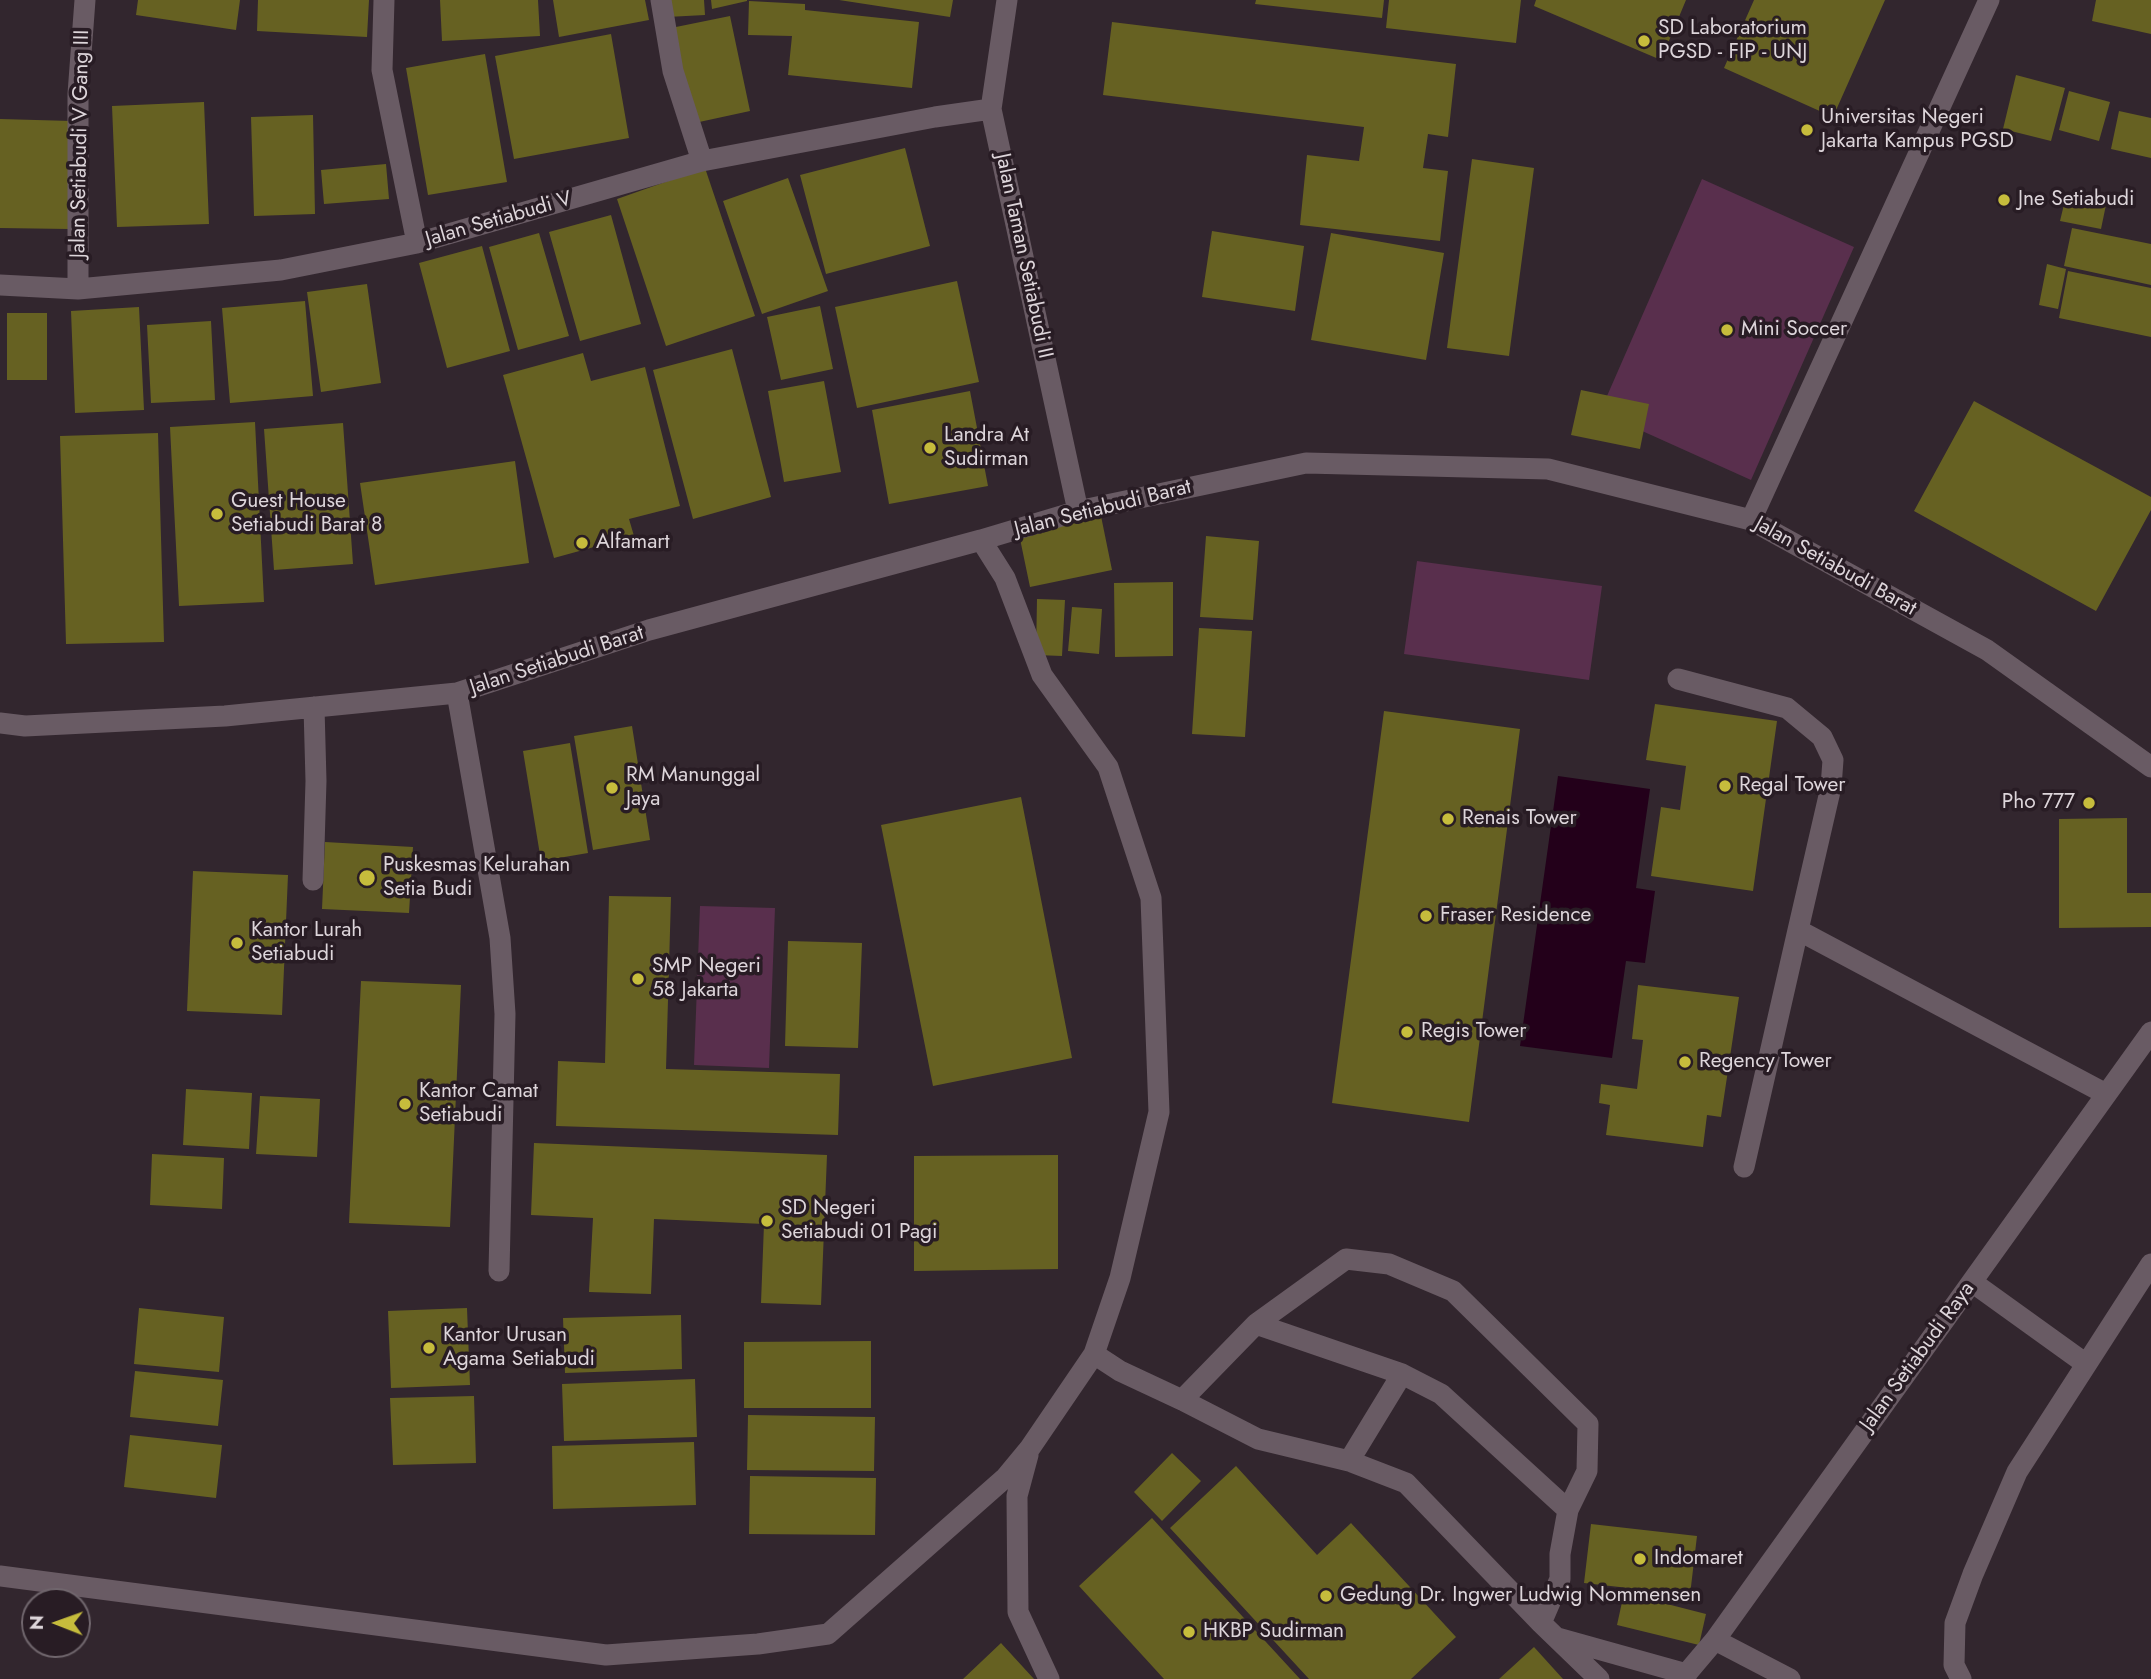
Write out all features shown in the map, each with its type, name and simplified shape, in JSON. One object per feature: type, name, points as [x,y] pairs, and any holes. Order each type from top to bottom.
[{"type":"street","name":"Jalan Setiabudi V Gang III","points":[[78,289],[78,94],[85,0]]},
{"type":"street","points":[[384,0],[382,70],[417,243]]},
{"type":"street","points":[[661,0],[673,71],[702,161]]},
{"type":"street","name":"Jalan Taman Setiabudi II","points":[[1007,0],[991,110],[1077,511]]},
{"type":"street","points":[[1751,520],[1989,0]]},
{"type":"street","name":"Jalan Setiabudi V","points":[[0,285],[78,289],[281,270],[417,243],[702,161],[935,117],[991,110]]},
{"type":"street","name":"Jalan Setiabudi Barat","points":[[0,723],[25,726],[225,716],[457,693],[649,631],[1077,511],[1306,463],[1548,469],[1751,520],[1987,650],[2151,767]]},
{"type":"street","points":[[0,1576],[606,1655],[758,1644],[828,1633],[1006,1477],[1030,1448],[1094,1354],[1120,1278],[1159,1112],[1151,898],[1108,767],[1042,675],[1005,578],[981,540]]},
{"type":"street","points":[[1678,679],[1787,708],[1822,737],[1833,760],[1831,787],[1744,1167]]},
{"type":"street","points":[[457,693],[500,938],[505,1014],[499,1271]]},
{"type":"street","points":[[313,880],[316,780],[314,706]]},
{"type":"street","points":[[1798,930],[2106,1094]]},
{"type":"street","name":"Jalan Setiabudi Raya","points":[[1684,1676],[1715,1640],[2151,1032]]},
{"type":"street","points":[[1182,1400],[1256,1324],[1346,1259],[1389,1264],[1453,1291],[1588,1424],[1587,1471],[1568,1510],[1560,1554],[1560,1579],[1549,1630]]},
{"type":"street","points":[[1961,1679],[1954,1664],[1955,1623],[2017,1472],[2151,1264]]},
{"type":"street","points":[[1972,1282],[2087,1364]]},
{"type":"street","points":[[1256,1324],[1402,1374],[1441,1394],[1568,1510]]},
{"type":"street","points":[[1094,1354],[1120,1371],[1258,1439],[1349,1461],[1406,1483],[1599,1679]]},
{"type":"street","points":[[1349,1461],[1402,1374]]},
{"type":"street","points":[[1030,1448],[1017,1496],[1018,1612],[1049,1679]]},
{"type":"street","points":[[1549,1630],[1684,1676]]},
{"type":"street","points":[[1715,1640],[1790,1679]]},
{"type":"shaded area","name":"Mini Soccer","points":[[1702,179],[1854,247],[1751,480],[1600,412]]},
{"type":"shaded area","points":[[1417,561],[1602,586],[1589,680],[1404,654]]},
{"type":"shaded area","points":[[1558,776],[1650,789],[1636,888],[1655,891],[1645,963],[1626,961],[1612,1058],[1520,1046]]},
{"type":"shaded area","points":[[700,906],[775,908],[769,1068],[694,1065]]},
{"type":"building","points":[[138,0],[240,0],[236,30],[136,15]]},
{"type":"building","points":[[258,0],[369,0],[367,37],[257,31]]},
{"type":"building","points":[[440,0],[538,0],[540,36],[442,41]]},
{"type":"building","points":[[553,0],[645,0],[649,20],[559,37]]},
{"type":"building","points":[[666,0],[704,0],[705,15],[667,17]]},
{"type":"building","points":[[711,0],[747,0],[747,1],[712,9]]},
{"type":"building","points":[[839,0],[953,0],[950,17]]},
{"type":"building","points":[[1256,0],[1384,0],[1382,18],[1255,4]]},
{"type":"building","points":[[1389,0],[1521,0],[1516,43],[1386,28]]},
{"type":"building","name":"SD Laboratorium PGSD - FIP - UNJ","points":[[1536,0],[1686,0],[1661,60],[1534,6]]},
{"type":"building","points":[[1754,0],[1885,0],[1833,117],[1724,68]]},
{"type":"building","points":[[2096,0],[2151,0],[2151,34],[2092,21]]},
{"type":"building","points":[[749,1],[805,4],[805,10],[919,22],[912,88],[788,75],[792,36],[748,35]]},
{"type":"building","points":[[730,16],[750,111],[690,124],[671,28]]},
{"type":"building","points":[[1112,22],[1456,64],[1448,137],[1428,134],[1423,168],[1448,171],[1440,241],[1300,225],[1307,155],[1359,161],[1364,127],[1103,95]]},
{"type":"building","points":[[611,34],[629,138],[514,159],[495,56]]},
{"type":"building","points":[[485,54],[507,182],[428,195],[406,68]]},
{"type":"building","points":[[2016,75],[2065,88],[2051,141],[2003,129]]},
{"type":"building","points":[[2069,91],[2110,102],[2099,141],[2059,130]]},
{"type":"building","points":[[204,102],[209,224],[117,227],[112,106]]},
{"type":"building","points":[[2119,111],[2151,118],[2151,158],[2111,149]]},
{"type":"building","points":[[313,115],[315,214],[254,216],[251,117]]},
{"type":"building","points":[[0,119],[72,121],[69,229],[0,228]]},
{"type":"building","points":[[905,148],[930,246],[826,274],[800,175]]},
{"type":"building","points":[[1472,159],[1534,168],[1509,356],[1447,348]]},
{"type":"building","points":[[386,164],[389,199],[324,204],[321,170]]},
{"type":"building","points":[[705,168],[755,316],[666,346],[617,199]]},
{"type":"building","points":[[788,178],[828,291],[762,314],[723,201]]},
{"type":"building","points":[[2067,192],[2107,200],[2101,229],[2060,221]]},
{"type":"building","points":[[611,215],[641,324],[580,341],[549,232]]},
{"type":"building","points":[[2072,228],[2151,244],[2151,285],[2064,266]]},
{"type":"building","points":[[1212,231],[1304,246],[1295,311],[1202,297]]},
{"type":"building","points":[[539,233],[569,336],[518,350],[489,247]]},
{"type":"building","points":[[1331,233],[1444,253],[1426,360],[1311,340]]},
{"type":"building","points":[[482,246],[510,351],[447,368],[419,263]]},
{"type":"building","points":[[2047,264],[2066,269],[2058,309],[2039,305]]},
{"type":"building","points":[[2068,271],[2151,288],[2151,337],[2059,318]]},
{"type":"building","points":[[957,281],[979,382],[857,408],[835,307]]},
{"type":"building","points":[[367,284],[381,383],[321,392],[307,292]]},
{"type":"building","points":[[305,301],[313,396],[230,403],[222,308]]},
{"type":"building","points":[[820,306],[833,369],[781,380],[767,317]]},
{"type":"building","points":[[139,307],[144,410],[75,413],[71,311]]},
{"type":"building","points":[[7,313],[47,313],[47,380],[7,380]]},
{"type":"building","points":[[211,321],[215,400],[151,403],[147,325]]},
{"type":"building","points":[[732,349],[771,497],[693,519],[653,370]]},
{"type":"building","points":[[583,353],[591,381],[645,367],[680,506],[629,519],[634,536],[554,558],[503,375]]},
{"type":"building","points":[[824,381],[841,472],[784,482],[768,391]]},
{"type":"building","points":[[1581,390],[1649,404],[1640,449],[1571,435]]},
{"type":"building","name":"Landra At Sudirman","points":[[970,391],[988,486],[889,504],[872,410]]},
{"type":"building","points":[[1974,401],[2151,497],[2151,510],[2096,611],[1914,511]]},
{"type":"building","name":"Guest House Setiabudi Barat 8","points":[[255,422],[264,602],[179,606],[170,427]]},
{"type":"building","points":[[343,423],[353,564],[274,570],[264,429]]},
{"type":"building","points":[[158,433],[164,642],[66,644],[60,436]]},
{"type":"building","points":[[515,461],[529,563],[375,585],[360,483]]},
{"type":"building","points":[[1101,516],[1112,570],[1030,587],[1019,534]]},
{"type":"building","points":[[1206,536],[1259,541],[1253,620],[1200,617]]},
{"type":"building","points":[[1173,582],[1173,656],[1115,657],[1114,583]]},
{"type":"building","points":[[1037,599],[1065,600],[1062,656],[1036,655]]},
{"type":"building","points":[[1072,607],[1102,609],[1099,654],[1068,651]]},
{"type":"building","points":[[1199,628],[1252,631],[1245,737],[1192,734]]},
{"type":"building","name":"Regal Tower","points":[[1655,704],[1777,721],[1753,891],[1651,876],[1661,807],[1680,810],[1686,766],[1646,760]]},
{"type":"building","name":"Fraser Residence","points":[[1384,711],[1520,729],[1469,1122],[1332,1103]]},
{"type":"building","name":"RM Manunggal Jaya","points":[[632,726],[650,840],[593,850],[574,736]]},
{"type":"building","points":[[570,743],[588,853],[541,861],[523,751]]},
{"type":"building","points":[[1021,797],[1072,1058],[933,1086],[881,825]]},
{"type":"building","points":[[2127,818],[2127,893],[2151,893],[2151,927],[2059,928],[2059,819]]},
{"type":"building","name":"Puskesmas Kelurahan Setia Budi","points":[[325,842],[413,847],[409,913],[322,909]]},
{"type":"building","name":"Kantor Lurah Setiabudi","points":[[193,871],[288,875],[282,1015],[187,1011]]},
{"type":"building","name":"SMP Negeri 58 Jakarta","points":[[609,896],[671,897],[666,1069],[840,1074],[838,1135],[556,1126],[558,1061],[605,1063]]},
{"type":"building","points":[[788,941],[862,943],[858,1048],[785,1046]]},
{"type":"building","name":"Kantor Camat Setiabudi","points":[[361,981],[461,985],[450,1227],[349,1223]]},
{"type":"building","name":"Regency Tower","points":[[1638,985],[1739,997],[1721,1117],[1707,1115],[1703,1147],[1606,1135],[1610,1105],[1599,1103],[1601,1084],[1637,1089],[1643,1040],[1632,1039]]},
{"type":"building","points":[[186,1089],[252,1093],[249,1149],[183,1145]]},
{"type":"building","points":[[260,1096],[320,1099],[317,1157],[256,1154]]},
{"type":"building","name":"SD Negeri Setiabudi 01 Pagi","points":[[534,1143],[827,1155],[821,1305],[761,1303],[764,1224],[654,1219],[651,1294],[589,1292],[593,1218],[531,1215]]},
{"type":"building","points":[[152,1154],[224,1158],[222,1209],[150,1205]]},
{"type":"building","points":[[1058,1155],[1058,1269],[914,1271],[914,1156]]},
{"type":"building","points":[[139,1308],[224,1317],[219,1372],[134,1364]]},
{"type":"building","name":"Kantor Urusan Agama Setiabudi","points":[[467,1308],[470,1385],[391,1388],[388,1311]]},
{"type":"building","points":[[681,1315],[682,1369],[565,1373],[563,1318]]},
{"type":"building","points":[[871,1341],[871,1408],[744,1408],[744,1342]]},
{"type":"building","points":[[135,1371],[223,1380],[218,1426],[130,1417]]},
{"type":"building","points":[[695,1379],[697,1437],[564,1441],[562,1384]]},
{"type":"building","points":[[474,1396],[476,1463],[393,1465],[390,1398]]},
{"type":"building","points":[[748,1415],[875,1417],[874,1471],[747,1470]]},
{"type":"building","points":[[130,1435],[222,1445],[216,1498],[124,1487]]},
{"type":"building","points":[[694,1442],[696,1505],[553,1509],[552,1446]]},
{"type":"building","points":[[1172,1453],[1201,1481],[1162,1521],[1134,1492]]},
{"type":"building","name":"Gedung Dr. Ingwer Ludwig Nommensen","points":[[1236,1466],[1317,1555],[1351,1523],[1456,1637],[1411,1679],[1309,1679],[1170,1528]]},
{"type":"building","points":[[750,1476],[876,1478],[875,1535],[749,1534]]},
{"type":"building","name":"HKBP Sudirman","points":[[1152,1518],[1300,1679],[1164,1679],[1079,1586]]},
{"type":"building","name":"Indomaret","points":[[1591,1524],[1697,1536],[1690,1595],[1584,1583]]},
{"type":"building","points":[[1624,1593],[1706,1614],[1699,1645],[1617,1625]]},
{"type":"building","points":[[1001,1643],[1034,1679],[963,1679]]},
{"type":"building","points":[[1534,1647],[1563,1679],[1499,1679]]},
{"type":"place","name":"SD Laboratorium PGSD - FIP - UNJ","points":[[1644,41]]},
{"type":"place","name":"Universitas Negeri Jakarta Kampus PGSD","points":[[1807,130]]},
{"type":"place","name":"Jne Setiabudi","points":[[2004,200]]},
{"type":"place","name":"Mini Soccer","points":[[1727,330]]},
{"type":"place","name":"Landra At Sudirman","points":[[930,448]]},
{"type":"place","name":"Guest House Setiabudi Barat 8","points":[[217,514]]},
{"type":"place","name":"Alfamart","points":[[582,543]]},
{"type":"place","name":"Regal Tower","points":[[1725,786]]},
{"type":"place","name":"RM Manunggal Jaya","points":[[612,788]]},
{"type":"place","name":"Pho 777","points":[[2089,803]]},
{"type":"place","name":"Renais Tower","points":[[1448,819]]},
{"type":"place","name":"Puskesmas Kelurahan Setia Budi","points":[[367,878]]},
{"type":"place","name":"Fraser Residence","points":[[1426,916]]},
{"type":"place","name":"Kantor Lurah Setiabudi","points":[[237,943]]},
{"type":"place","name":"SMP Negeri 58 Jakarta","points":[[638,979]]},
{"type":"place","name":"Regis Tower","points":[[1407,1032]]},
{"type":"place","name":"Regency Tower","points":[[1685,1062]]},
{"type":"place","name":"Kantor Camat Setiabudi","points":[[405,1104]]},
{"type":"place","name":"SD Negeri Setiabudi 01 Pagi","points":[[767,1221]]},
{"type":"place","name":"Kantor Urusan Agama Setiabudi","points":[[429,1348]]},
{"type":"place","name":"Indomaret","points":[[1640,1559]]},
{"type":"place","name":"Gedung Dr. Ingwer Ludwig Nommensen","points":[[1326,1596]]},
{"type":"place","name":"HKBP Sudirman","points":[[1189,1632]]}]
